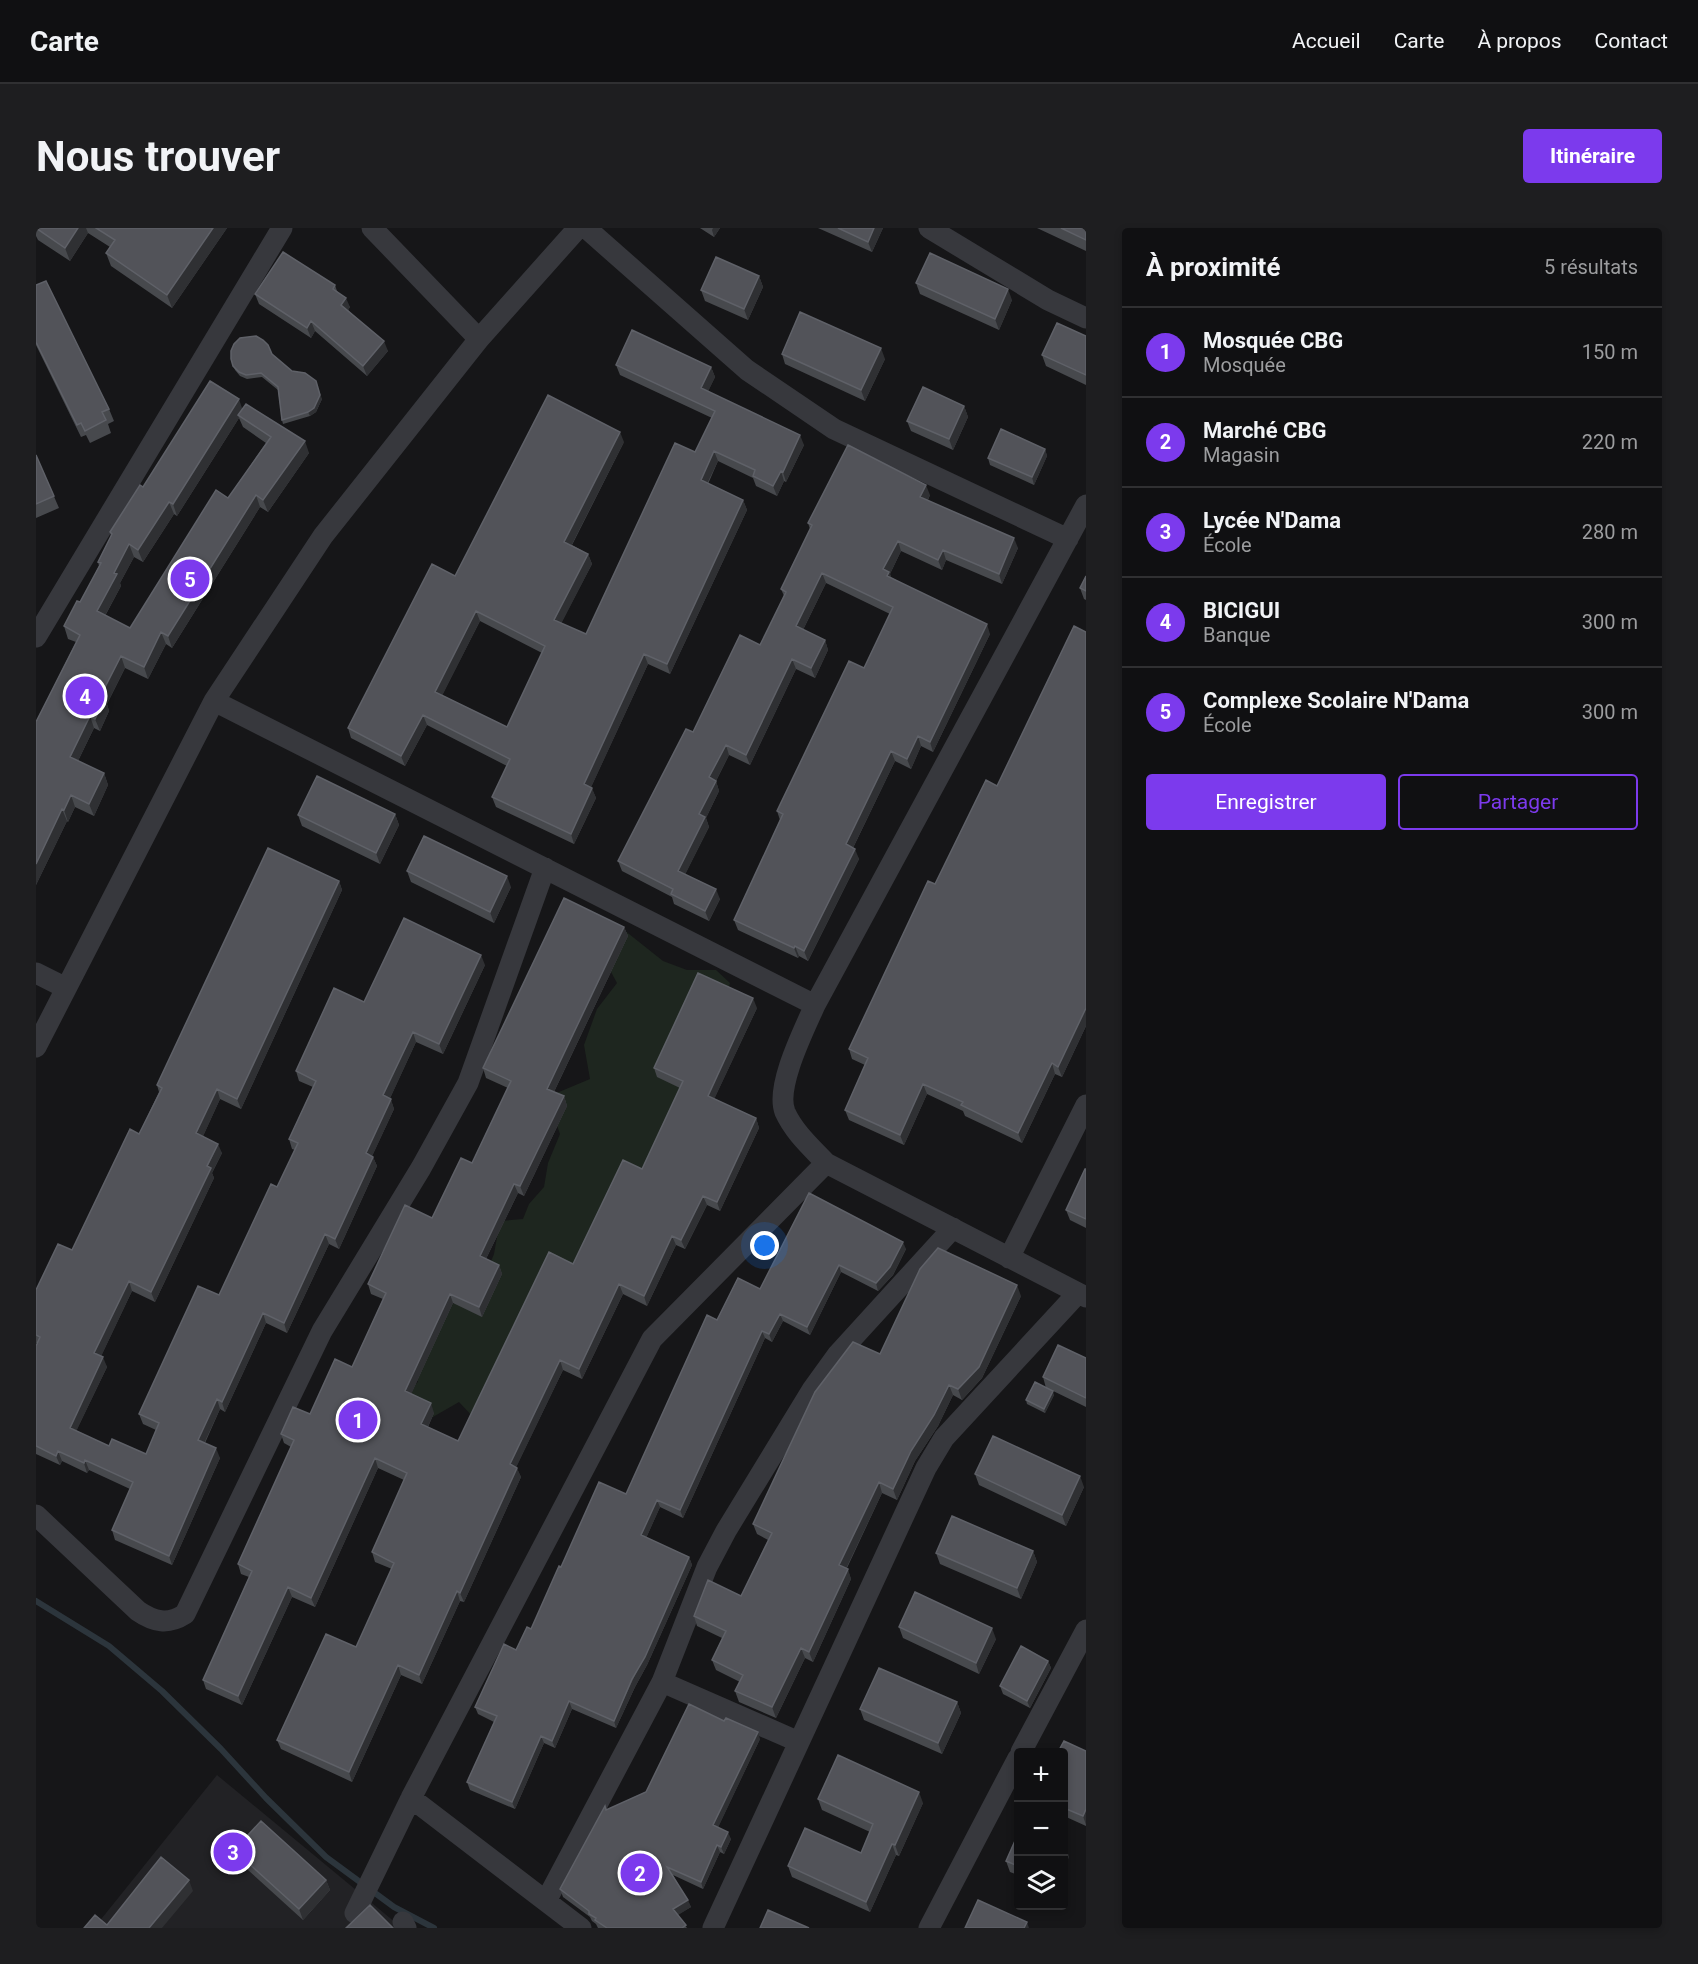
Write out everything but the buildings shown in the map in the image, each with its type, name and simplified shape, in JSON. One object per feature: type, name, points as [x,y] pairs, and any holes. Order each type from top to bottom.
[{"type":"street","points":[[36,637],[282,228]]},
{"type":"street","points":[[372,228],[479,339]]},
{"type":"street","points":[[36,1047],[214,701],[323,536],[479,339],[578,228]]},
{"type":"street","points":[[586,228],[747,370],[834,429],[1068,539]]},
{"type":"street","points":[[929,228],[1048,300],[1086,318]]},
{"type":"street","points":[[712,1928],[926,1468],[944,1438],[1082,1295],[826,1163],[800,1136],[784,1110],[785,1077],[814,1005],[1086,506]]},
{"type":"street","points":[[214,701],[814,1005]]},
{"type":"street","points":[[36,1515],[149,1619],[162,1622],[175,1620],[185,1614],[322,1331],[421,1167],[468,1083],[545,868]]},
{"type":"street","points":[[36,973],[66,988]]},
{"type":"street","points":[[1009,1258],[1086,1105]]},
{"type":"street","points":[[355,1913],[407,1806],[652,1339],[826,1163]]},
{"type":"street","points":[[546,1901],[662,1682],[707,1567],[812,1389],[838,1354],[953,1228]]},
{"type":"street","points":[[1023,1748],[1086,1630]]},
{"type":"street","points":[[662,1682],[799,1742]]},
{"type":"street","points":[[929,1928],[1014,1766]]},
{"type":"street","points":[[407,1806],[546,1901],[581,1928]]},
{"type":"shaded area","points":[[619,926],[663,961],[687,970],[716,970],[730,983],[710,1056],[698,1118],[475,1419],[459,1402],[419,1425],[399,1396],[418,1382],[405,1359],[438,1310],[455,1303],[474,1304],[494,1254],[500,1221],[523,1219],[529,1204],[544,1187],[548,1163],[560,1134],[547,1097],[590,1079],[584,1045],[597,1009],[617,983],[596,944]]},
{"type":"shaded area","points":[[217,1775],[402,1928],[94,1928]]},
{"type":"waterway","points":[[36,1601],[109,1646],[162,1691],[326,1857],[394,1907],[434,1928]]},
{"type":"place","name":"Complexe Scolaire N'Dama","points":[[190,579]]},
{"type":"place","name":"BICIGUI","points":[[85,696]]},
{"type":"place","name":"Mosquée CBG","points":[[358,1420]]},
{"type":"place","name":"Lycée N'Dama","points":[[233,1852]]},
{"type":"place","name":"Marché CBG","points":[[640,1873]]}]
